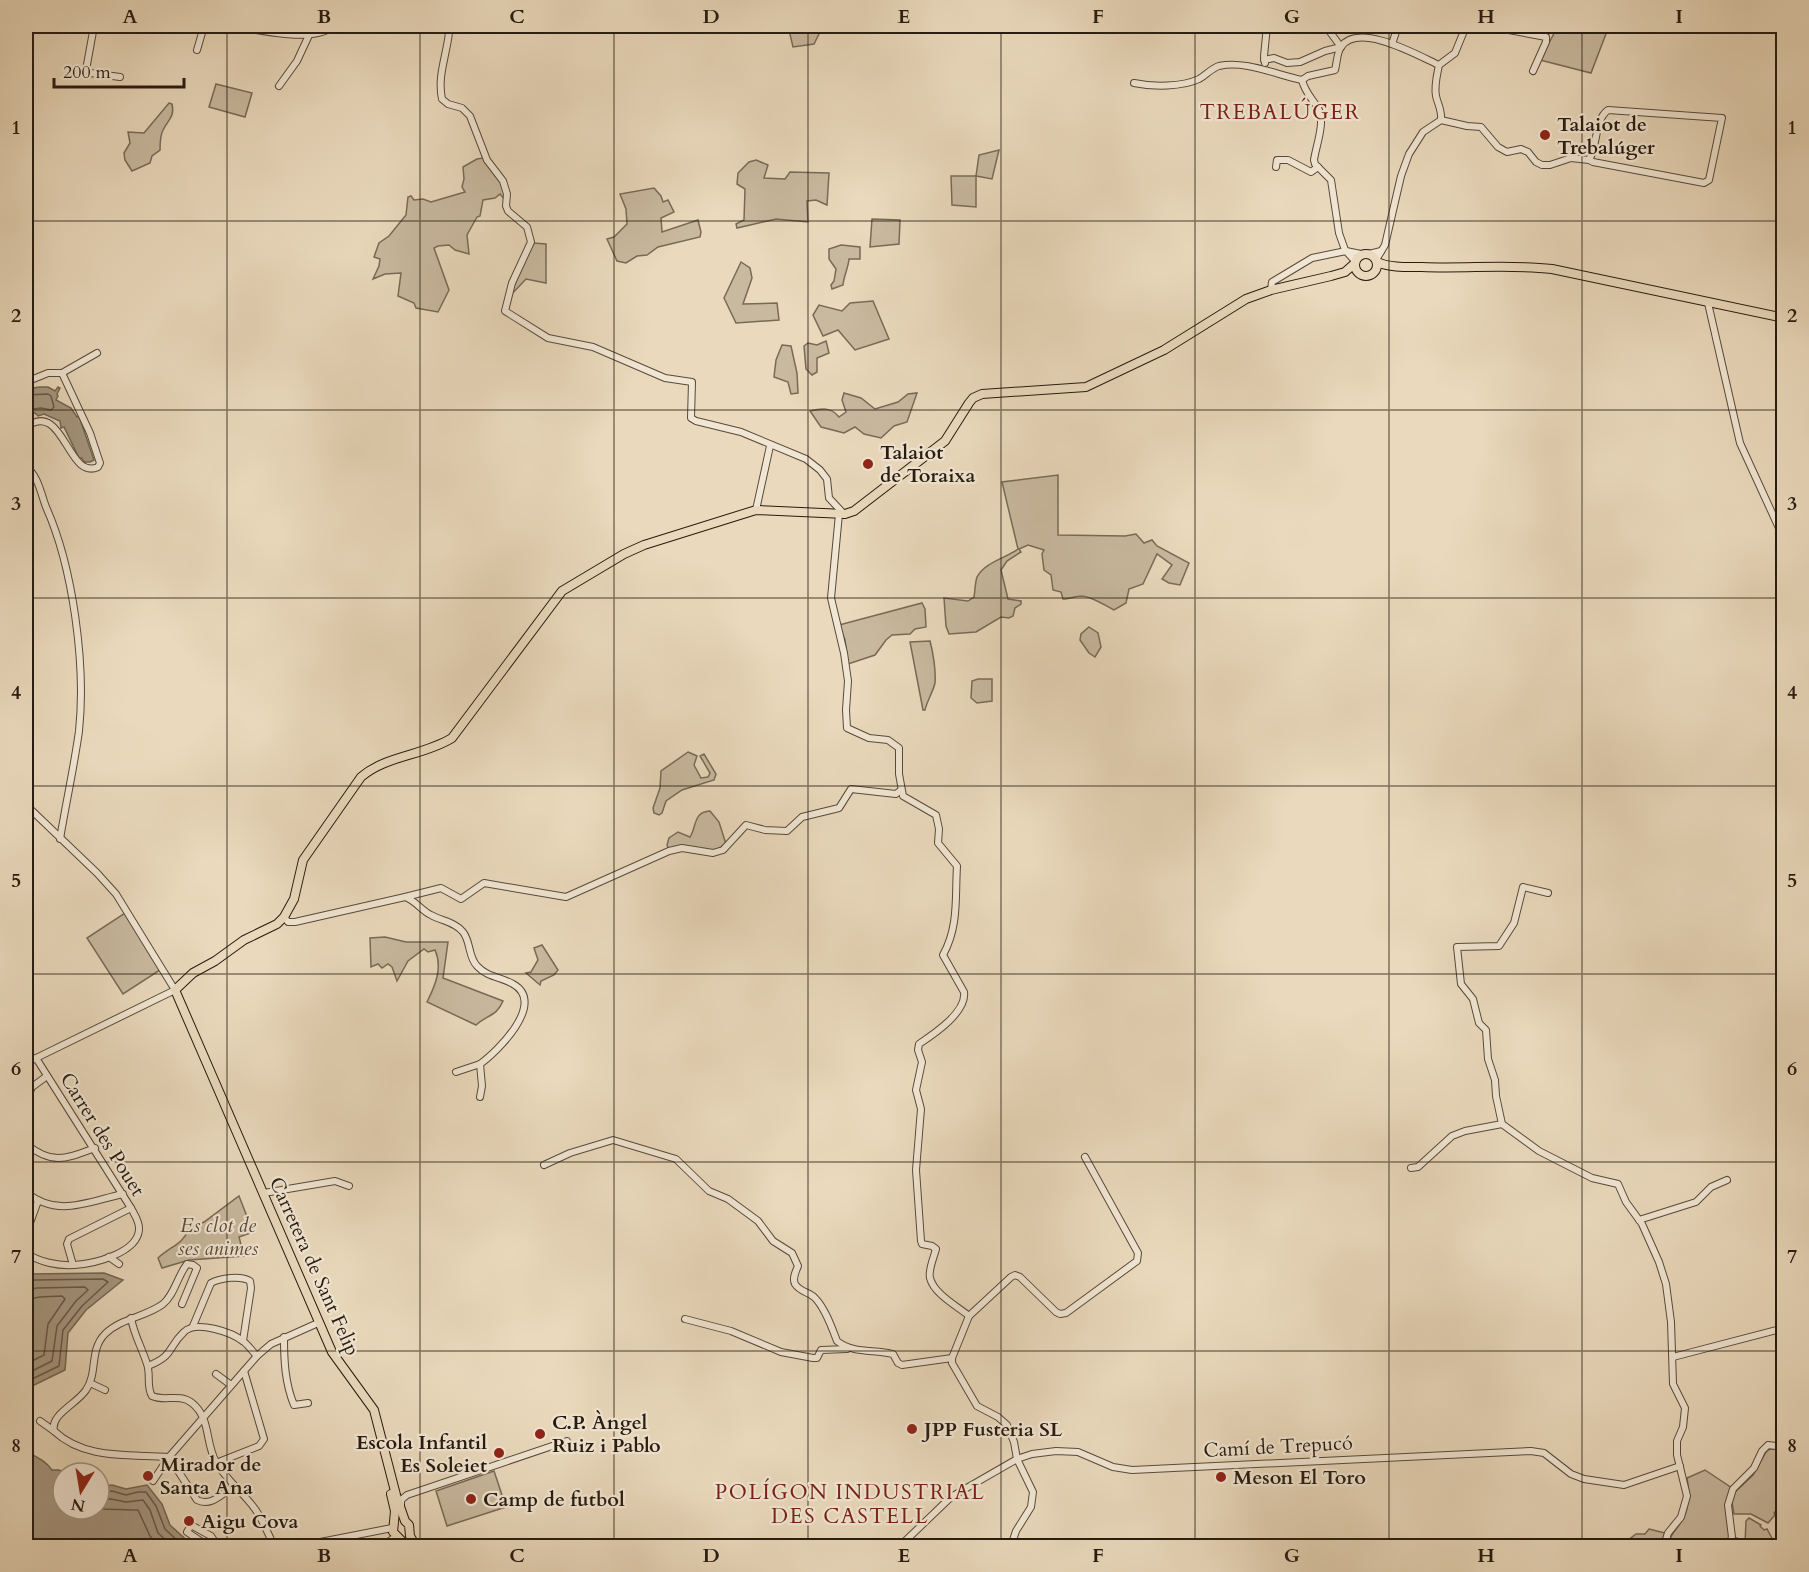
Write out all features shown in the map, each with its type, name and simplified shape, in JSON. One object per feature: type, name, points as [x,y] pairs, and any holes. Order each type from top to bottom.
[{"type":"main road","points":[[176,990],[193,974],[244,940],[277,924],[284,917],[294,899],[303,860],[361,777],[373,767],[441,745],[452,738],[562,591],[624,554],[644,545],[756,510],[842,514],[862,507],[945,441],[973,398],[982,394],[1086,387],[1164,350],[1246,299],[1271,290],[1321,280],[1345,272],[1355,266],[1365,254],[1389,266],[1447,268],[1516,266],[1566,271],[1784,318]]},
{"type":"main road","points":[[1374,272],[1376,261]]},
{"type":"main road","points":[[1355,266],[1366,276],[1389,266]]},
{"type":"main road","name":"Carretera de Sant Felip","points":[[176,990],[318,1323],[332,1352],[374,1410],[405,1521],[409,1525],[399,1532]]},
{"type":"main road","points":[[387,1460],[399,1532],[407,1546]]},
{"type":"main road","points":[[399,1532],[405,1521]]},
{"type":"main road","points":[[399,1532],[416,1546]]},
{"type":"street","points":[[94,26],[86,70],[90,73],[120,77]]},
{"type":"street","points":[[197,50],[204,26]]},
{"type":"street","points":[[240,26],[284,34],[310,33],[318,29],[328,30],[334,26]]},
{"type":"street","points":[[444,26],[448,32],[447,50],[441,69],[442,99],[448,104],[462,108],[470,116],[487,160],[503,182],[507,194],[508,211],[527,227],[531,242],[513,283],[505,311],[548,338],[600,350],[665,378],[692,382],[692,418],[741,432],[770,446],[806,459],[827,479],[827,492],[831,503],[842,514],[831,598],[848,681],[847,728],[869,738],[888,740],[899,748],[903,796],[936,815],[939,829],[938,843],[957,866],[954,928],[943,955],[964,992],[965,998],[963,1004],[942,1027],[919,1044],[918,1050],[922,1062],[916,1090],[921,1109],[916,1170],[921,1241],[922,1244],[936,1249],[929,1274],[930,1280],[938,1291],[969,1316]]},
{"type":"street","points":[[1266,69],[1264,60],[1267,26]]},
{"type":"street","points":[[1330,26],[1330,33],[1341,47]]},
{"type":"street","points":[[1392,44],[1398,26]]},
{"type":"street","points":[[1441,120],[1442,110],[1435,88],[1439,65],[1455,53],[1466,26]]},
{"type":"street","points":[[1487,26],[1546,37],[1533,71]]},
{"type":"street","points":[[279,86],[297,61],[310,33]]},
{"type":"street","points":[[1264,60],[1274,58],[1287,63],[1300,62],[1341,47],[1350,40],[1376,38],[1439,65]]},
{"type":"street","points":[[1134,83],[1162,85],[1199,79],[1218,66],[1266,69],[1302,80],[1308,76],[1335,70],[1341,47]]},
{"type":"street","points":[[1302,80],[1321,117],[1314,160],[1331,180],[1336,222],[1346,251],[1355,266]]},
{"type":"street","points":[[1376,261],[1383,250],[1401,176],[1409,154],[1423,132],[1441,120],[1481,127],[1498,147],[1507,152],[1521,149],[1528,152],[1536,162],[1542,165],[1550,165],[1571,158],[1706,183],[1709,180],[1722,118],[1608,110],[1601,120],[1594,153],[1589,160]]},
{"type":"street","points":[[1276,167],[1277,160],[1288,160],[1311,172],[1318,167]]},
{"type":"street","points":[[1271,290],[1272,282],[1316,256],[1346,251],[1365,254],[1383,250]]},
{"type":"street","points":[[1708,303],[1740,443],[1783,538]]},
{"type":"street","points":[[26,382],[48,373],[63,374],[97,352]]},
{"type":"street","points":[[26,427],[32,423],[48,423],[58,432],[81,466],[89,469],[98,466],[100,463],[90,434],[63,374]]},
{"type":"street","points":[[756,510],[770,446]]},
{"type":"street","points":[[26,467],[34,476],[54,524],[73,599],[81,677],[79,729],[60,839]]},
{"type":"street","points":[[284,917],[288,922],[295,922],[441,888],[461,899],[484,883],[566,897],[669,851],[682,848],[713,853],[723,850],[747,825],[765,830],[787,831],[802,818],[839,808],[851,789],[896,794],[901,790]]},
{"type":"street","points":[[26,805],[116,894],[176,990],[26,1064]]},
{"type":"street","points":[[1548,894],[1523,887],[1514,923],[1499,946],[1457,947],[1461,984],[1473,999],[1479,1023],[1486,1030],[1488,1059],[1495,1080],[1502,1124],[1539,1151],[1592,1178],[1618,1184],[1626,1202],[1639,1220],[1659,1262],[1666,1284],[1671,1322],[1673,1384],[1685,1408],[1683,1427],[1677,1441],[1677,1455],[1687,1496],[1681,1517],[1668,1533],[1664,1546]]},
{"type":"street","points":[[405,897],[413,900],[431,915],[456,926],[465,934],[472,960],[476,966],[498,980],[514,985],[524,999],[526,1007],[524,1015],[490,1057],[480,1064],[456,1072]]},
{"type":"street","name":"Carrer des Pouet","points":[[36,1058],[137,1219],[139,1230],[132,1245],[109,1257]]},
{"type":"street","points":[[480,1064],[482,1086],[480,1097]]},
{"type":"street","points":[[26,1100],[32,1087],[47,1076]]},
{"type":"street","points":[[1411,1168],[1418,1167],[1452,1136],[1465,1131],[1502,1124]]},
{"type":"street","points":[[544,1165],[570,1153],[613,1140],[676,1159],[709,1191],[728,1199],[759,1221],[773,1241],[792,1253],[798,1266],[794,1278],[795,1283],[818,1300],[837,1341],[848,1349]]},
{"type":"street","points":[[26,1144],[40,1156],[54,1158],[69,1158],[95,1149]]},
{"type":"street","points":[[1011,1546],[1016,1531],[1031,1507],[1034,1492],[1017,1459],[1014,1442],[1006,1425],[998,1417],[977,1406],[952,1364],[952,1358],[969,1316],[1015,1275],[1056,1312],[1066,1313],[1137,1261],[1138,1253],[1085,1157]]},
{"type":"street","points":[[1639,1220],[1696,1203],[1711,1187],[1727,1180]]},
{"type":"street","points":[[264,1193],[335,1181],[349,1186]]},
{"type":"street","points":[[26,1192],[38,1201],[61,1208],[123,1194]]},
{"type":"street","points":[[26,1234],[38,1201]]},
{"type":"street","points":[[73,1265],[67,1244],[69,1239],[131,1208]]},
{"type":"street","points":[[26,1253],[52,1264],[73,1265],[109,1257],[119,1264]]},
{"type":"street","points":[[53,1429],[56,1417],[77,1401],[90,1383],[95,1352],[101,1339],[114,1327],[155,1309],[165,1302],[187,1264],[193,1265],[197,1268],[182,1304]]},
{"type":"street","points":[[193,1326],[211,1283],[218,1280],[245,1278],[250,1281],[251,1288],[243,1341]]},
{"type":"street","points":[[131,1318],[134,1333],[148,1366],[148,1390],[152,1396],[159,1399],[178,1397],[189,1400],[204,1417],[210,1448],[216,1463],[256,1509],[271,1544]]},
{"type":"street","points":[[685,1319],[731,1331],[781,1352],[813,1358],[817,1358],[821,1350],[848,1349],[893,1354],[898,1363],[902,1365],[952,1358]]},
{"type":"street","points":[[153,1481],[169,1456],[257,1356],[271,1344],[318,1323]]},
{"type":"street","points":[[148,1366],[164,1360],[185,1330],[193,1326],[204,1326],[243,1341],[257,1356]]},
{"type":"street","points":[[1673,1357],[1784,1328]]},
{"type":"street","points":[[284,1337],[284,1372],[290,1396],[294,1405],[308,1403]]},
{"type":"street","points":[[216,1463],[259,1446],[264,1439],[243,1371]]},
{"type":"street","points":[[216,1374],[231,1385]]},
{"type":"street","points":[[90,1383],[105,1390]]},
{"type":"street","points":[[40,1421],[71,1444],[93,1452],[169,1456]]},
{"type":"street","points":[[401,1507],[401,1500],[405,1496],[567,1441]]},
{"type":"street","points":[[1728,1546],[1732,1537],[1728,1505],[1733,1489],[1754,1468],[1768,1445],[1784,1447]]},
{"type":"street","name":"Camí de Trepucó","points":[[900,1546],[951,1497],[1017,1459],[1032,1454],[1069,1451],[1113,1467],[1132,1470],[1531,1451],[1544,1453],[1571,1474],[1584,1479],[1624,1485],[1680,1466]]},
{"type":"street","points":[[169,1456],[197,1500],[202,1503],[208,1503],[234,1486]]},
{"type":"street","points":[[300,1546],[399,1532]]},
{"type":"street","points":[[382,1546],[399,1532]]},
{"type":"green space","points":[[788,26],[834,27],[820,32],[814,44],[793,47]]},
{"type":"green space","points":[[1558,26],[1609,26],[1591,73],[1540,60]]},
{"type":"green space","points":[[216,84],[252,93],[245,117],[209,107]]},
{"type":"green space","points":[[169,103],[172,104],[173,112],[162,132],[160,150],[152,156],[150,163],[132,171],[125,160],[124,153],[130,143],[128,132],[144,133]]},
{"type":"green space","points":[[999,150],[992,179],[976,176],[979,155]]},
{"type":"green space","points":[[483,158],[503,186],[505,200],[500,194],[495,198],[483,200],[480,216],[477,217],[467,235],[469,254],[455,250],[449,245],[434,248],[449,290],[438,312],[416,308],[414,303],[398,296],[401,273],[385,274],[373,279],[379,266],[380,259],[374,257],[379,243],[389,236],[406,215],[408,197],[431,202],[465,192],[462,187],[463,167]]},
{"type":"green space","points":[[756,160],[768,165],[764,178],[785,179],[790,172],[829,173],[827,205],[816,200],[807,201],[808,222],[776,219],[737,228],[736,224],[744,220],[745,189],[737,184],[738,173],[749,162]]},
{"type":"green space","points":[[951,176],[976,176],[976,207],[952,205]]},
{"type":"green space","points":[[654,188],[663,202],[668,200],[674,212],[661,218],[662,232],[698,220],[700,237],[658,247],[647,255],[637,256],[626,263],[617,261],[607,239],[614,237],[627,224],[626,209],[620,194]]},
{"type":"green space","points":[[872,219],[900,220],[899,244],[870,247]]},
{"type":"green space","points":[[533,243],[546,244],[546,283],[526,279],[509,297]]},
{"type":"green space","points":[[841,245],[860,247],[860,259],[849,259],[843,285],[832,289],[836,269],[829,259],[829,249]]},
{"type":"green space","points":[[741,262],[750,268],[752,278],[743,304],[777,303],[779,320],[736,323],[724,298]]},
{"type":"green space","points":[[873,301],[889,339],[855,350],[838,330],[823,336],[813,315],[819,305],[842,311],[850,303]]},
{"type":"green space","points":[[826,341],[829,353],[817,358],[817,372],[812,375],[806,369],[804,346],[808,343],[817,345]]},
{"type":"green space","points":[[782,345],[791,346],[797,373],[798,393],[791,394],[788,382],[774,377],[776,360]]},
{"type":"green space","points":[[844,393],[861,398],[875,409],[898,402],[908,394],[917,393],[907,422],[894,426],[881,438],[864,434],[855,427],[844,433],[821,427],[810,411],[826,409],[833,411],[839,417],[846,412],[842,400]]},
{"type":"green space","points":[[1058,475],[1058,535],[1125,536],[1136,534],[1144,543],[1152,540],[1157,546],[1189,563],[1180,585],[1162,579],[1172,565],[1157,554],[1143,584],[1129,589],[1126,603],[1114,610],[1086,597],[1063,599],[1061,592],[1053,590],[1051,575],[1044,570],[1042,554],[1044,550],[1028,545],[1019,549],[1021,552],[1007,561],[1001,570],[1008,599],[1021,601],[1021,604],[1015,608],[1013,616],[1001,617],[976,632],[949,634],[946,626],[944,598],[968,601],[974,597],[976,579],[981,572],[990,564],[1018,549],[1002,482]]},
{"type":"green space","points":[[922,603],[925,609],[926,627],[915,629],[910,634],[892,635],[875,655],[848,664],[845,640],[839,625]]},
{"type":"green space","points":[[1089,627],[1098,633],[1101,647],[1095,657],[1089,653],[1080,640],[1081,634]]},
{"type":"green space","points":[[930,641],[935,683],[925,710],[923,710],[910,642]]},
{"type":"green space","points":[[992,679],[992,701],[977,703],[971,698],[972,681]]},
{"type":"green space","points":[[688,752],[697,756],[694,765],[701,778],[708,777],[710,773],[700,756],[704,754],[716,774],[714,780],[682,790],[666,801],[662,813],[659,815],[654,813],[653,808],[660,788],[661,771]]},
{"type":"green space","points":[[710,811],[719,822],[726,844],[713,852],[669,850],[667,845],[669,838],[678,832],[690,837],[698,817]]},
{"type":"green space","points":[[125,913],[160,970],[123,994],[87,938]]},
{"type":"green space","points":[[385,937],[406,942],[448,942],[443,978],[503,1001],[501,1006],[495,1013],[476,1025],[427,1002],[438,970],[435,950],[428,952],[424,949],[408,961],[397,981],[392,967],[388,964],[382,968],[378,964],[371,967],[370,938]]},
{"type":"green space","points":[[542,945],[558,970],[554,975],[541,981],[540,985],[526,973],[531,972],[538,960],[534,948]]},
{"type":"green space","name":"Es clot de ses animes","points":[[239,1196],[253,1232],[239,1237],[244,1256],[189,1260],[162,1268],[158,1258],[180,1242],[189,1229],[204,1222]]},
{"type":"green space","points":[[1770,1449],[1779,1449],[1783,1465],[1784,1501],[1768,1523],[1751,1514],[1734,1514],[1732,1502],[1735,1492],[1753,1475]]},
{"type":"green space","points":[[1705,1470],[1732,1488],[1729,1503],[1730,1532],[1726,1546],[1667,1546],[1683,1520],[1687,1508],[1689,1496],[1687,1478]]},
{"type":"green space","name":"Camp de futbol","points":[[494,1471],[506,1507],[447,1526],[436,1491]]},
{"type":"green space","points":[[1749,1518],[1761,1525],[1764,1530],[1767,1529],[1773,1540],[1770,1543],[1771,1546],[1730,1546],[1733,1538],[1737,1538],[1738,1545],[1745,1544],[1746,1521]]},
{"type":"green space","points":[[1649,1529],[1665,1533],[1660,1546],[1624,1546],[1623,1544],[1636,1534],[1645,1534]]},
{"type":"water","points":[[48,387],[55,391],[58,387],[60,388],[56,400],[71,408],[77,417],[79,416],[94,460],[84,462],[82,458],[79,458],[64,427],[61,428],[60,421],[44,414],[38,416],[35,413],[26,416],[26,389]]},
{"type":"water","points":[[104,1273],[123,1280],[86,1310],[68,1333],[65,1370],[26,1389],[26,1278],[32,1274]]},
{"type":"water","points":[[26,1452],[40,1459],[51,1469],[51,1521],[111,1521],[111,1485],[126,1489],[147,1485],[162,1504],[170,1525],[193,1546],[26,1546]]},
{"type":"place","name":"Talaiot de Trebalúger","points":[[1545,135]]},
{"type":"place","name":"Talaiot de Toraixa","points":[[868,464]]},
{"type":"place","name":"JPP Fusteria SL","points":[[912,1429]]},
{"type":"place","name":"C.P. Àngel Ruiz i Pablo","points":[[540,1434]]},
{"type":"place","name":"Escola Infantil Es Soleiet","points":[[499,1453]]},
{"type":"place","name":"Mirador de Santa Ana","points":[[148,1476]]},
{"type":"place","name":"Meson El Toro","points":[[1221,1477]]},
{"type":"place","name":"Camp de futbol","points":[[471,1499]]},
{"type":"place","name":"Aigu Cova","points":[[189,1521]]},
{"type":"district","name":"TREBALÚGER","points":[[1280,112]]},
{"type":"district","name":"POLÍGON INDUSTRIAL DES CASTELL","points":[[850,1504]]}]
